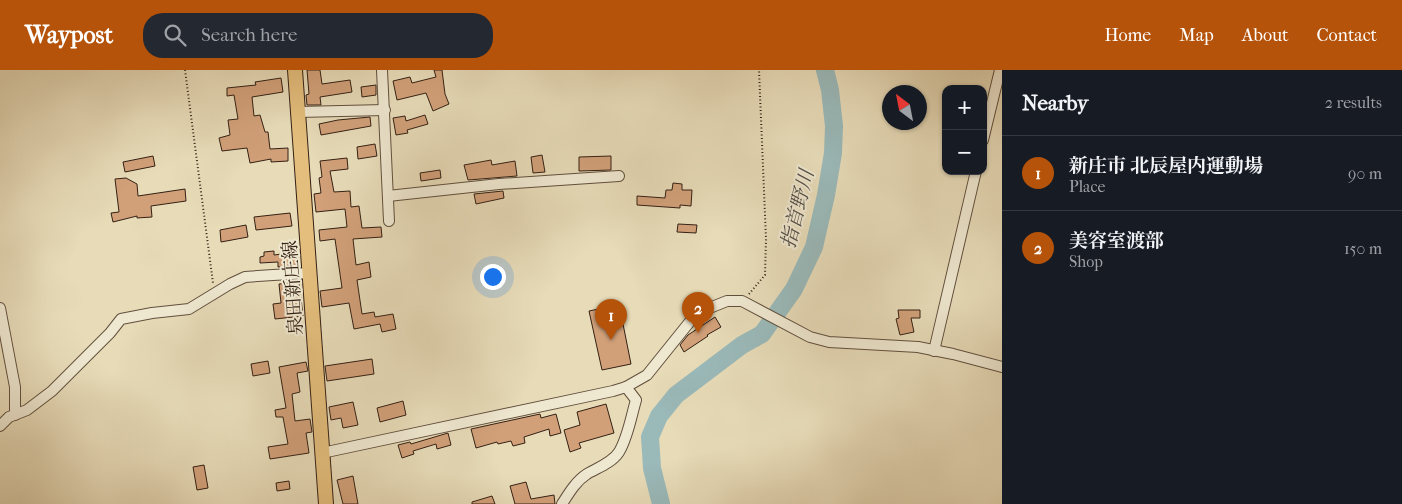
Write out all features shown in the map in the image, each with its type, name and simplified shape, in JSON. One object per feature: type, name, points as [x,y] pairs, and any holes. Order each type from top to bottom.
[{"type":"main road","name":"泉田新庄線","points":[[295,70],[326,504]]},
{"type":"street","points":[[382,70],[389,220]]},
{"type":"street","points":[[985,130],[1000,70]]},
{"type":"street","points":[[298,112],[385,110]]},
{"type":"street","points":[[934,351],[975,175]]},
{"type":"street","points":[[388,196],[499,184],[619,176]]},
{"type":"street","points":[[0,426],[9,417],[27,410],[52,391],[121,319],[188,309],[245,277],[310,273]]},
{"type":"street","points":[[322,453],[603,394],[626,387],[647,375],[692,318],[706,308],[727,301],[742,301],[810,337],[828,342],[918,347],[1002,367]]},
{"type":"street","points":[[0,308],[15,387],[15,414]]},
{"type":"street","points":[[562,504],[575,485],[618,453],[627,433],[636,400],[626,387]]},
{"type":"path","points":[[185,70],[215,293]]},
{"type":"path","points":[[742,301],[765,275],[766,239],[759,70]]},
{"type":"building","points":[[307,70],[320,70],[322,84],[350,80],[352,92],[320,97],[321,105],[307,105],[306,95],[309,94]]},
{"type":"building","points":[[434,70],[442,70],[445,94],[449,104],[433,111],[426,93],[397,100],[393,81],[410,77],[412,83],[436,77]]},
{"type":"building","points":[[281,78],[283,92],[252,97],[254,116],[260,115],[265,132],[268,132],[270,149],[288,148],[288,161],[271,162],[271,159],[250,163],[247,148],[222,151],[219,138],[230,135],[228,120],[238,119],[234,95],[227,96],[227,88],[256,85],[255,82]]},
{"type":"building","points":[[376,85],[376,95],[362,97],[361,87]]},
{"type":"building","points":[[425,115],[428,124],[407,130],[408,133],[396,135],[393,118],[405,116],[406,121]]},
{"type":"building","points":[[370,117],[371,126],[321,135],[319,124]]},
{"type":"building","points":[[375,144],[377,156],[358,159],[357,147]]},
{"type":"building","points":[[542,155],[545,172],[533,173],[531,157]]},
{"type":"building","points":[[153,156],[155,166],[125,172],[123,162]]},
{"type":"building","points":[[611,156],[611,170],[579,171],[579,157]]},
{"type":"building","points":[[347,158],[348,169],[330,171],[334,192],[350,191],[351,207],[359,206],[362,228],[381,227],[382,237],[353,239],[356,265],[369,262],[371,277],[357,280],[362,314],[374,312],[375,317],[393,314],[396,329],[382,332],[380,324],[354,329],[349,303],[322,307],[320,291],[342,288],[335,239],[320,241],[319,230],[347,227],[345,209],[316,212],[314,194],[321,193],[319,178],[322,177],[320,161]]},
{"type":"building","points":[[491,160],[492,165],[515,161],[517,176],[468,180],[464,165]]},
{"type":"building","points":[[440,170],[441,178],[421,181],[420,173]]},
{"type":"building","points":[[126,178],[137,184],[138,196],[185,189],[186,201],[151,206],[152,217],[137,218],[137,216],[113,222],[111,213],[119,212],[115,179]]},
{"type":"building","points":[[673,183],[682,184],[682,190],[692,190],[691,206],[680,205],[680,208],[637,205],[637,196],[665,198],[666,190],[672,190]]},
{"type":"building","points":[[503,191],[504,198],[476,204],[474,194]]},
{"type":"building","points":[[290,213],[292,226],[256,230],[254,217]]},
{"type":"building","points":[[678,224],[697,225],[696,233],[677,232]]},
{"type":"building","points":[[246,225],[248,237],[221,242],[220,230]]},
{"type":"building","points":[[274,251],[274,255],[297,252],[299,265],[278,267],[278,262],[260,263],[260,257],[264,256],[264,252]]},
{"type":"building","points":[[299,282],[303,316],[275,319],[273,304],[281,303],[279,284]]},
{"type":"building","points":[[608,307],[610,316],[621,314],[631,364],[602,370],[589,311]]},
{"type":"building","points":[[898,310],[920,310],[920,318],[911,318],[914,332],[900,335],[896,319],[899,318]]},
{"type":"building","points":[[715,317],[721,327],[684,352],[680,345],[688,335]]},
{"type":"building","points":[[372,359],[374,374],[327,381],[325,366]]},
{"type":"building","points":[[268,361],[270,373],[253,376],[251,364]]},
{"type":"building","points":[[306,362],[308,371],[297,373],[300,392],[292,394],[295,421],[310,419],[312,432],[306,433],[309,453],[270,459],[268,447],[288,444],[283,417],[276,417],[275,410],[286,408],[279,367]]},
{"type":"building","points":[[403,401],[406,415],[380,422],[377,408]]},
{"type":"building","points":[[353,402],[358,425],[343,428],[341,418],[331,420],[329,407]]},
{"type":"building","points":[[606,404],[614,433],[579,443],[581,448],[570,452],[564,430],[580,425],[577,412]]},
{"type":"building","points":[[540,414],[541,418],[556,414],[561,433],[550,436],[549,429],[524,437],[525,443],[513,446],[511,441],[498,444],[497,442],[476,448],[471,429]]},
{"type":"building","points":[[448,433],[451,445],[437,449],[436,444],[413,451],[414,454],[402,458],[398,445],[410,442],[411,444]]},
{"type":"building","points":[[204,465],[208,488],[197,490],[193,467]]},
{"type":"building","points":[[353,476],[358,504],[343,504],[337,480]]},
{"type":"building","points":[[289,481],[290,489],[277,491],[276,483]]},
{"type":"building","points":[[526,482],[531,499],[554,495],[555,504],[515,504],[510,486]]},
{"type":"building","points":[[492,496],[495,504],[472,504],[472,502]]},
{"type":"waterway","name":"指首野川","points":[[661,504],[652,468],[650,437],[659,416],[676,395],[742,345],[762,334],[794,289],[814,247],[833,153],[834,126],[830,90],[825,70]]},
{"type":"place","name":"美容室渡部","points":[[698,333]]},
{"type":"place","name":"新庄市 北辰屋内運動場","points":[[611,340]]}]
